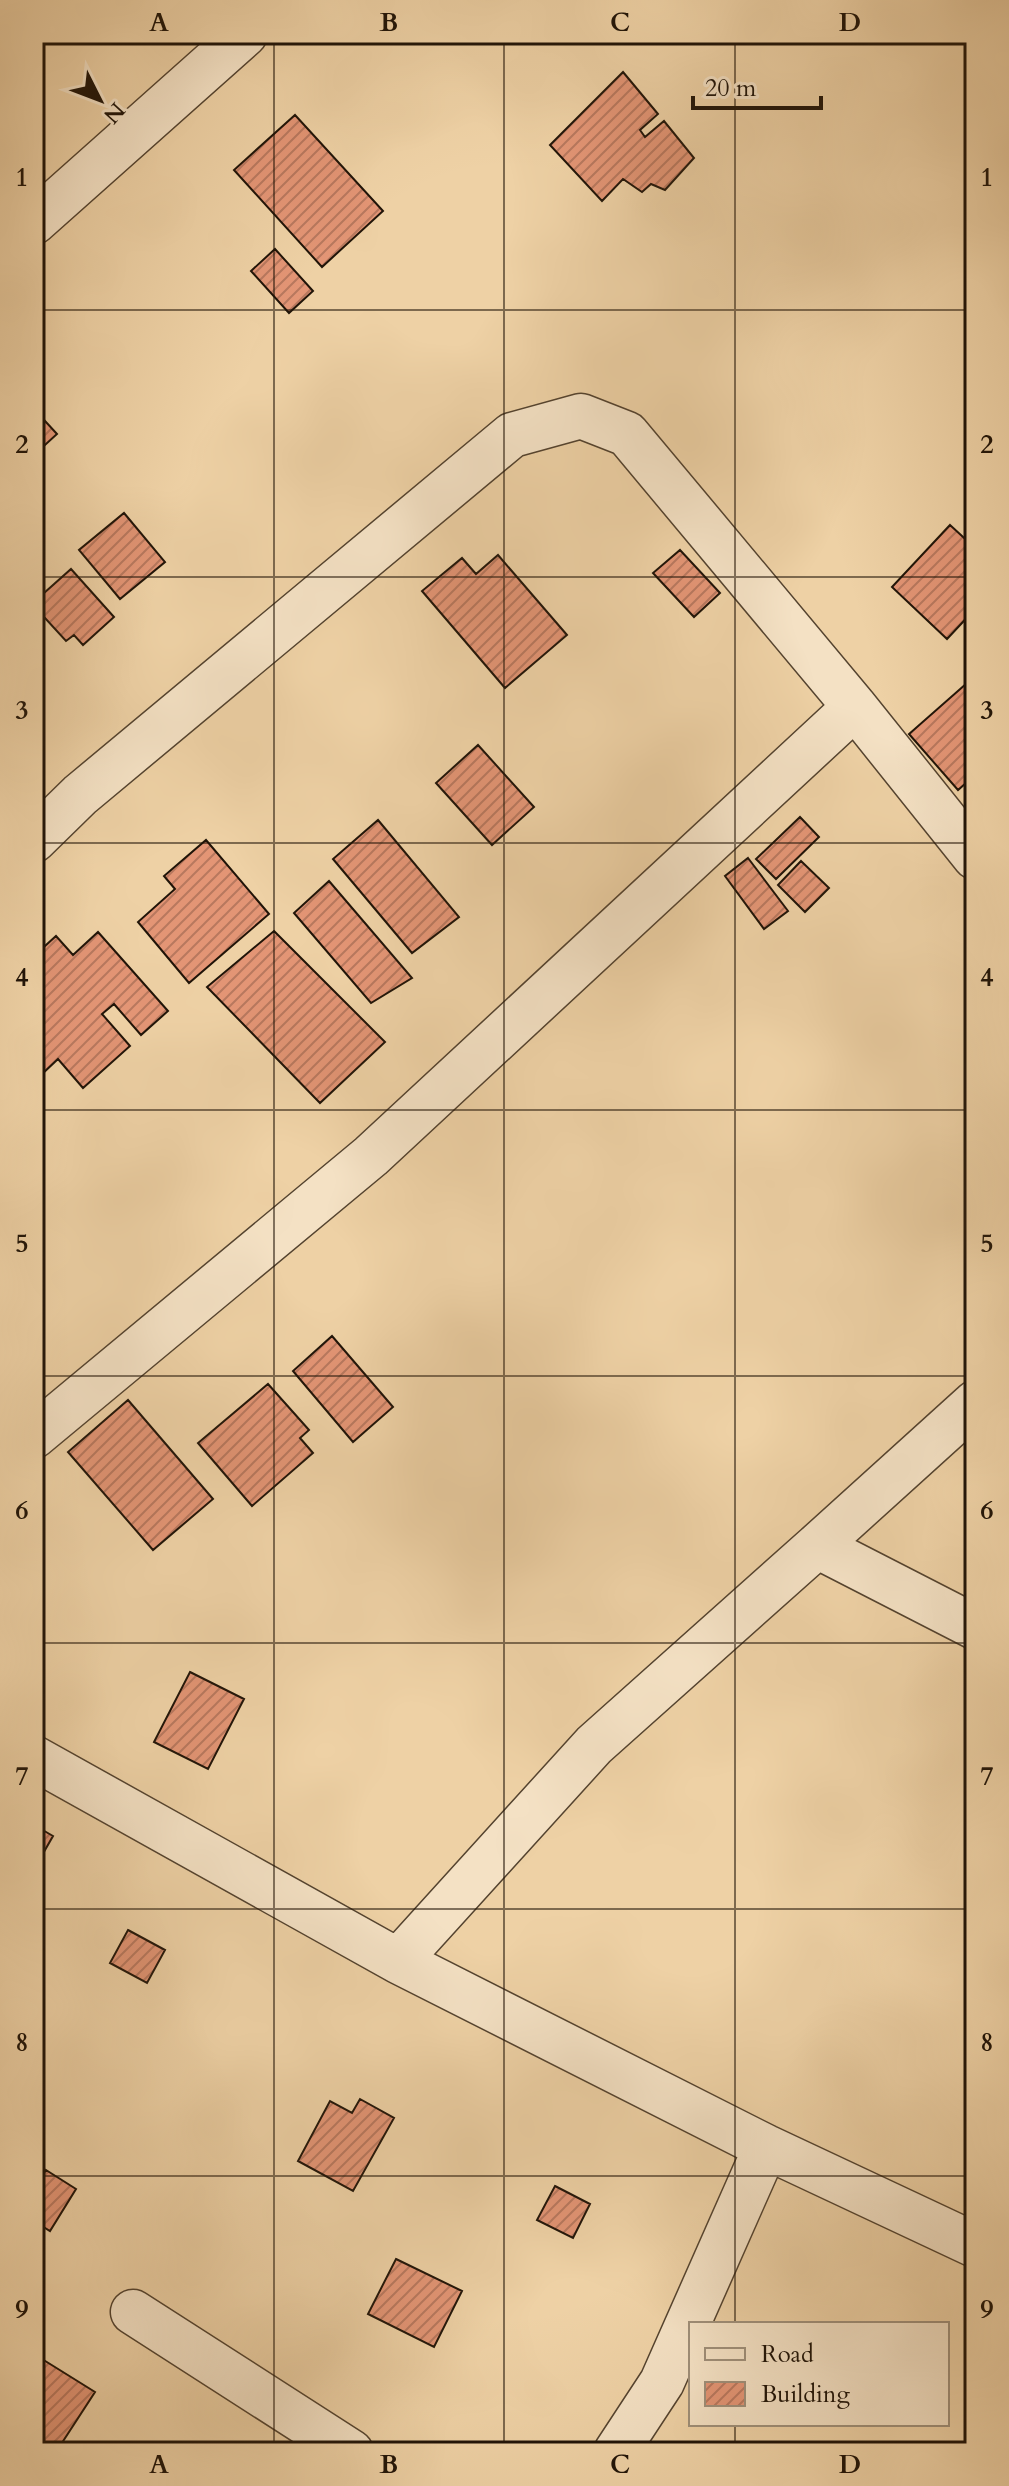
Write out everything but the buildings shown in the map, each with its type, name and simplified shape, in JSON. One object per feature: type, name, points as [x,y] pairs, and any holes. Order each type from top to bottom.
[{"type":"street","points":[[34,222],[245,34]]},
{"type":"street","points":[[34,840],[80,795],[512,435],[581,416],[627,434],[855,707],[975,857]]},
{"type":"street","points":[[34,1436],[371,1156],[855,707]]},
{"type":"street","points":[[398,1961],[594,1745],[975,1403]]},
{"type":"street","points":[[817,1546],[975,1627]]},
{"type":"street","points":[[34,1758],[398,1961],[766,2147],[975,2245]]},
{"type":"street","points":[[616,2452],[662,2382],[766,2147]]},
{"type":"street","points":[[133,2312],[351,2452]]}]
